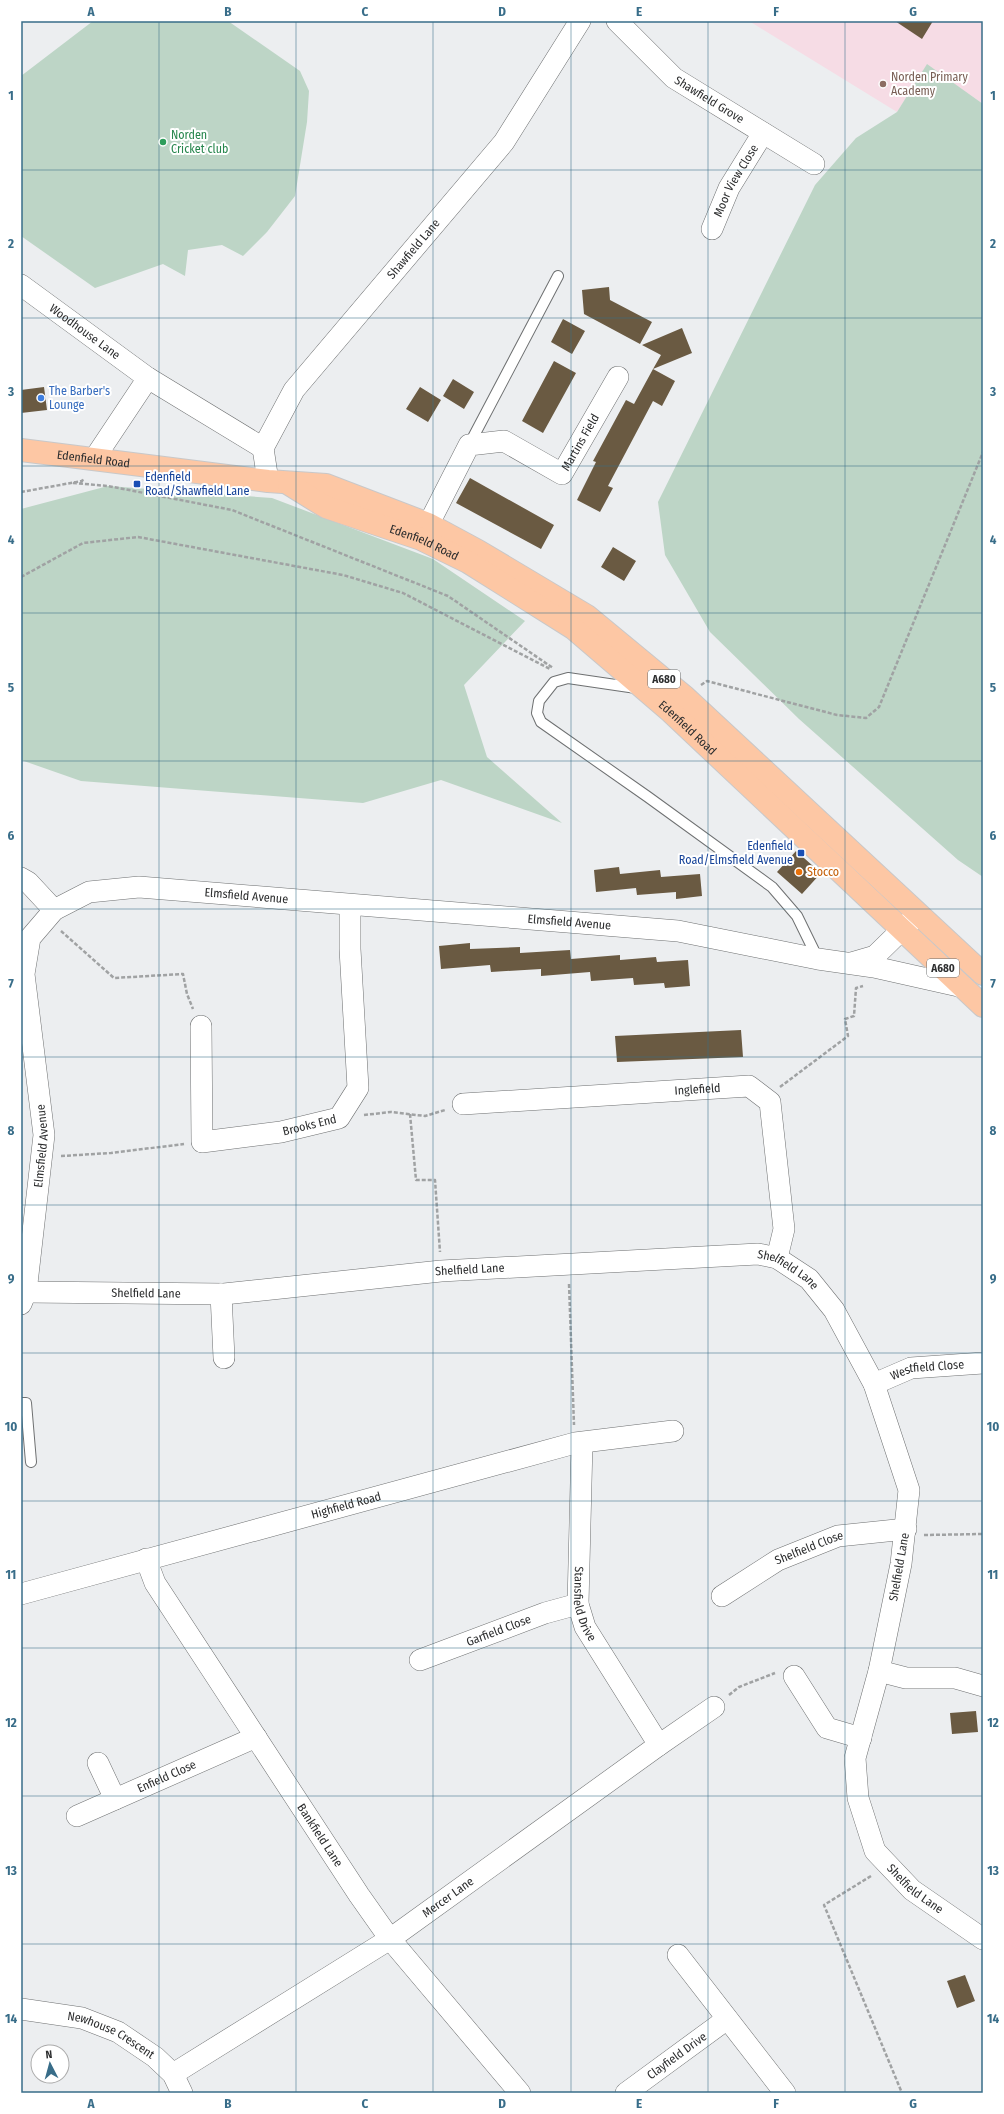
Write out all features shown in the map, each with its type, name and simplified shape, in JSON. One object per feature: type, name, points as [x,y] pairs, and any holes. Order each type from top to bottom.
[{"type":"main road","name":"Edenfield Road","points":[[21,450],[276,481],[326,506],[425,532],[478,551],[587,616],[685,697],[983,974]]},
{"type":"main road","name":"Edenfield Road","points":[[425,532],[468,562],[573,628],[644,688],[903,929],[983,1006]]},
{"type":"street","name":"Shawfield Lane","points":[[263,448],[294,390],[504,142],[580,21]]},
{"type":"street","name":"Shawfield Grove","points":[[616,21],[674,78],[814,164]]},
{"type":"street","name":"Moor View Close","points":[[712,229],[729,188],[763,133]]},
{"type":"street","name":"Woodhouse Lane","points":[[21,285],[148,378],[263,448]]},
{"type":"street","name":"Martins Field","points":[[469,445],[504,441],[562,474],[618,377]]},
{"type":"street","points":[[94,459],[148,378]]},
{"type":"street","points":[[425,532],[469,445]]},
{"type":"street","points":[[263,448],[276,481]]},
{"type":"street","points":[[21,878],[28,882],[50,914]]},
{"type":"street","name":"Elmsfield Avenue","points":[[23,1298],[44,1135],[27,1048],[24,974],[30,938],[50,914],[90,892],[139,887],[678,931],[818,959],[874,967],[963,987]]},
{"type":"street","name":"Brooks End","points":[[202,1142],[281,1132],[339,1118],[358,1088],[350,949],[350,905]]},
{"type":"street","name":"Elmsfield Avenue","points":[[847,964],[875,956],[918,914]]},
{"type":"street","points":[[201,1026],[202,1142]]},
{"type":"street","name":"Inglefield","points":[[463,1104],[749,1086],[765,1098]]},
{"type":"street","points":[[765,1098],[770,1102],[784,1229],[777,1258]]},
{"type":"street","name":"Shelfield Lane","points":[[23,1298],[221,1294],[441,1271],[758,1254],[777,1258],[809,1279],[834,1310],[874,1384],[909,1490],[906,1532],[878,1671],[855,1758],[858,1798],[875,1851],[912,1890],[983,1939]]},
{"type":"street","points":[[221,1294],[224,1358]]},
{"type":"street","name":"Westfield Close","points":[[874,1384],[911,1368],[983,1363]]},
{"type":"street","name":"Highfield Road","points":[[21,1594],[578,1443],[674,1431]]},
{"type":"street","name":"Stansfield Drive","points":[[578,1443],[578,1604],[585,1627],[659,1744]]},
{"type":"street","name":"Shelfield Close","points":[[722,1596],[778,1560],[838,1536],[906,1532]]},
{"type":"street","name":"Bankfield Lane","points":[[146,1559],[155,1583],[390,1939],[520,2093]]},
{"type":"street","name":"Garfield Close","points":[[420,1660],[545,1613],[578,1604]]},
{"type":"street","points":[[878,1671],[906,1678],[955,1678],[983,1686]]},
{"type":"street","points":[[788,1673],[827,1728],[861,1738]]},
{"type":"street","name":"Mercer Lane","points":[[173,2074],[390,1939],[659,1744],[714,1707]]},
{"type":"street","name":"Enfield Close","points":[[77,1816],[256,1737]]},
{"type":"street","points":[[98,1763],[115,1799]]},
{"type":"street","points":[[678,1955],[785,2093]]},
{"type":"street","name":"Newhouse Crescent","points":[[21,2009],[82,2018],[118,2032],[155,2057],[173,2074],[182,2093]]},
{"type":"street","name":"Clayfield Drive","points":[[626,2093],[727,2019]]},
{"type":"lane","points":[[469,445],[558,276]]},
{"type":"lane","points":[[644,688],[568,678],[554,682],[539,701],[537,713],[540,722],[648,797],[772,888],[797,916],[818,959]]},
{"type":"lane","points":[[21,1403],[26,1403],[31,1462]]},
{"type":"path","points":[[685,697],[707,681],[837,715],[866,718],[879,707],[983,452]]},
{"type":"path","points":[[21,492],[82,481],[94,459]]},
{"type":"path","points":[[73,483],[115,488],[239,513],[448,596],[568,678]]},
{"type":"path","points":[[21,577],[83,543],[138,537],[256,558],[343,575],[403,593],[568,678]]},
{"type":"path","points":[[50,914],[114,978],[183,974],[187,994],[201,1026]]},
{"type":"path","points":[[765,1098],[848,1036],[845,1019],[854,1016],[856,988],[869,985],[874,967]]},
{"type":"path","points":[[339,1118],[391,1112],[425,1116],[463,1104]]},
{"type":"path","points":[[410,1114],[416,1180],[435,1180],[441,1271]]},
{"type":"path","points":[[41,1157],[111,1153],[202,1142]]},
{"type":"path","points":[[569,1264],[578,1443]]},
{"type":"path","points":[[906,1532],[983,1534]]},
{"type":"path","points":[[714,1707],[739,1687],[788,1673]]},
{"type":"path","points":[[888,1865],[824,1905],[902,2093]]},
{"type":"shaded area","name":"Norden Primary Academy","points":[[749,21],[983,21],[983,104],[927,65],[897,112]]},
{"type":"green space","name":"Norden Cricket club","points":[[93,21],[228,21],[300,71],[309,91],[307,122],[295,196],[267,232],[243,256],[222,245],[188,250],[185,276],[163,264],[95,288],[21,236],[21,76]]},
{"type":"green space","points":[[927,64],[983,104],[983,877],[958,860],[799,719],[710,632],[665,555],[658,502],[815,185],[856,138],[897,112]]},
{"type":"green space","points":[[108,486],[272,498],[433,559],[525,621],[464,685],[487,757],[562,823],[441,780],[363,803],[81,781],[21,760],[21,509]]},
{"type":"building","points":[[895,21],[933,21],[922,39]]},
{"type":"building","points":[[609,287],[610,300],[652,322],[640,344],[584,314],[582,290]]},
{"type":"building","points":[[563,319],[585,331],[572,354],[551,342]]},
{"type":"building","points":[[682,328],[692,353],[653,369],[661,355],[642,345]]},
{"type":"building","points":[[554,361],[576,373],[543,433],[522,421]]},
{"type":"building","points":[[653,369],[675,381],[662,406],[653,401],[608,486],[613,488],[600,512],[577,500],[596,462],[593,461],[626,400],[634,404]]},
{"type":"building","points":[[453,379],[474,392],[464,409],[443,396]]},
{"type":"building","points":[[44,387],[47,410],[21,413],[21,390]]},
{"type":"building","points":[[420,387],[441,400],[428,422],[406,409]]},
{"type":"building","points":[[470,478],[554,525],[541,549],[456,503]]},
{"type":"building","points":[[613,547],[636,561],[624,581],[601,567]]},
{"type":"building","name":"Stocco","points":[[796,851],[821,873],[802,894],[777,872]]},
{"type":"building","points":[[619,867],[620,874],[660,870],[661,877],[700,874],[702,896],[676,899],[676,892],[637,895],[636,888],[596,892],[594,870]]},
{"type":"building","points":[[470,943],[470,949],[520,947],[520,953],[570,950],[571,959],[620,955],[620,960],[656,957],[657,962],[688,960],[690,986],[665,988],[664,983],[634,985],[633,978],[591,981],[590,972],[541,976],[541,969],[491,972],[490,965],[441,969],[439,946]]},
{"type":"building","points":[[741,1030],[743,1057],[617,1062],[615,1036]]},
{"type":"building","points":[[976,1711],[978,1732],[952,1734],[950,1713]]},
{"type":"building","points":[[965,1975],[975,2001],[957,2008],[947,1981]]},
{"type":"place","name":"Norden Primary Academy","points":[[883,84]]},
{"type":"place","name":"Norden Cricket club","points":[[163,142]]},
{"type":"place","name":"The Barber's Lounge","points":[[41,398]]},
{"type":"place","name":"Edenfield Road/Shawfield Lane","points":[[137,484]]},
{"type":"place","name":"Edenfield Road/Elmsfield Avenue","points":[[801,853]]},
{"type":"place","name":"Stocco","points":[[799,872]]}]
